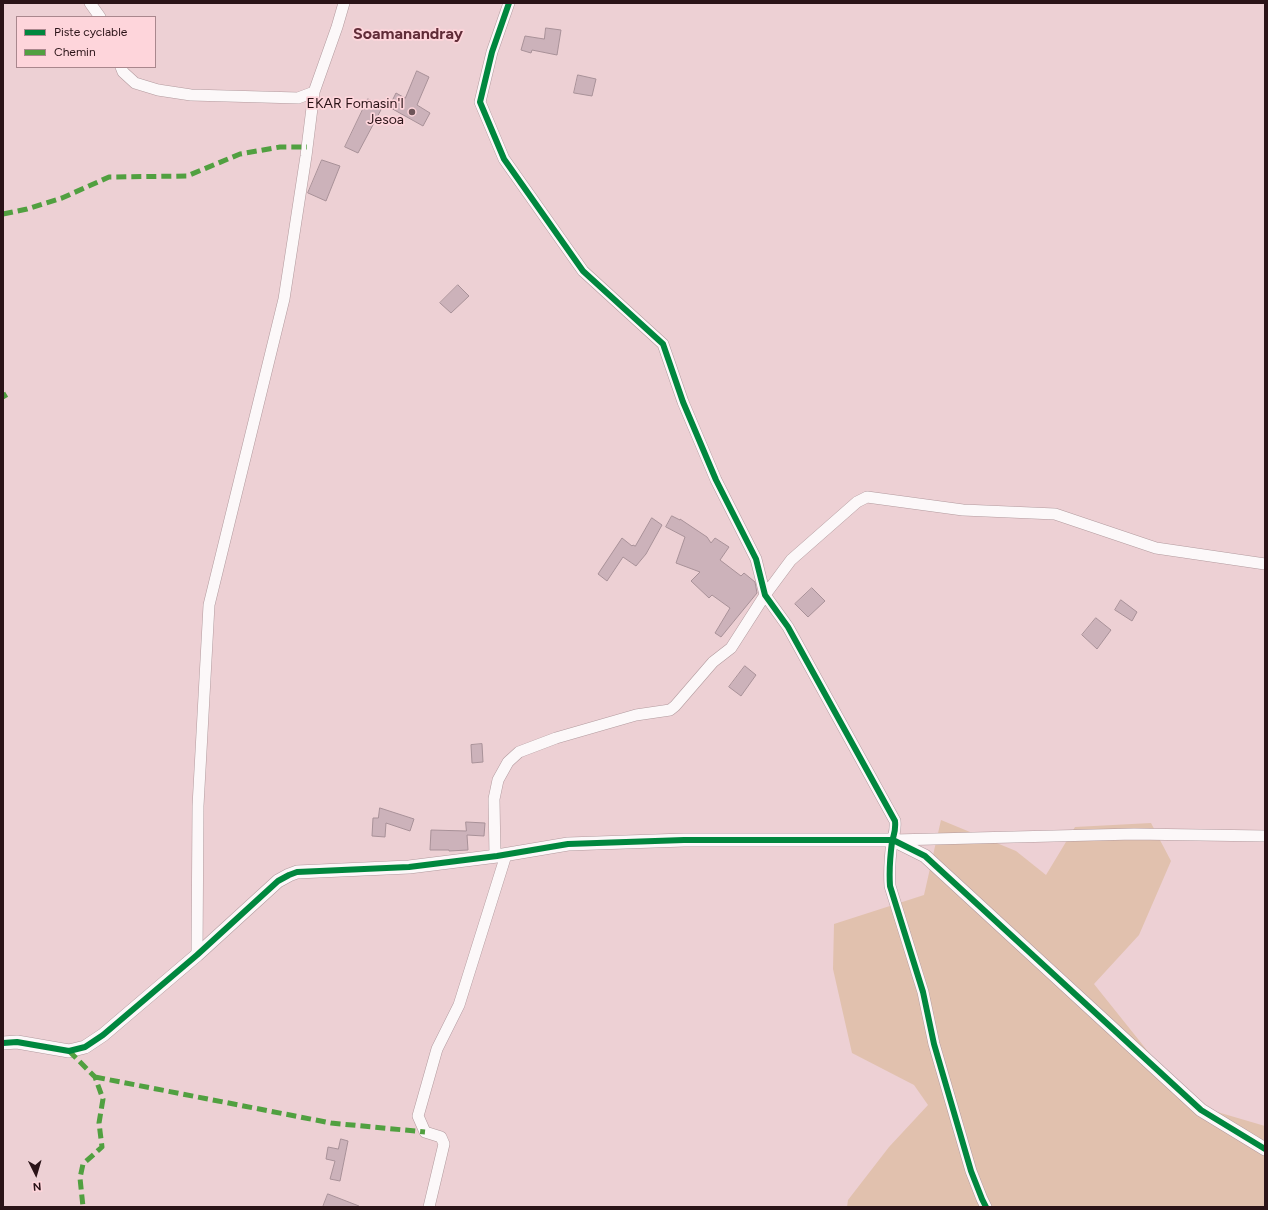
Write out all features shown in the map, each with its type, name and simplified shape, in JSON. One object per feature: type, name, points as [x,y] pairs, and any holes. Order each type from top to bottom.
[{"type":"street","points":[[90,3],[99,16]]},
{"type":"street","points":[[197,955],[198,806],[209,605],[284,299],[306,156],[314,92],[344,3]]},
{"type":"street","points":[[510,3],[492,52],[480,102],[504,160],[583,271],[663,344],[683,402],[716,480],[756,559],[765,595],[788,627],[895,821],[896,830],[893,840],[889,872],[890,886],[923,992],[934,1044],[971,1171],[986,1207]]},
{"type":"street","points":[[121,68],[123,72],[135,83],[158,90],[191,95],[298,98],[314,92]]},
{"type":"street","points":[[429,1207],[444,1144],[441,1137],[425,1132],[418,1116],[437,1049],[458,1005],[500,855],[494,798],[498,780],[508,762],[519,752],[556,738],[636,715],[670,710],[713,662],[731,648],[765,595],[790,560],[856,502],[867,497],[963,510],[1055,514],[1156,548],[1265,564]]},
{"type":"street","points":[[3,1043],[17,1042],[69,1051],[85,1046],[103,1035],[197,955],[278,881],[289,874],[297,872],[409,867],[568,844],[684,840],[893,840],[1134,834],[1265,836]]},
{"type":"street","points":[[893,840],[925,856],[1201,1110],[1265,1149]]},
{"type":"shaded area","points":[[941,820],[1016,851],[1046,875],[1075,827],[1151,823],[1171,861],[1139,935],[1094,984],[1190,1104],[1265,1126],[1265,1207],[847,1207],[848,1200],[889,1147],[928,1105],[914,1085],[852,1053],[833,969],[834,924],[924,895]]},
{"type":"building","points":[[546,28],[561,30],[557,55],[532,50],[531,53],[521,50],[525,36],[544,39]]},
{"type":"building","points":[[417,71],[429,77],[417,105],[430,113],[423,126],[389,107],[396,93],[405,98]]},
{"type":"building","points":[[578,75],[596,79],[592,96],[574,93]]},
{"type":"building","points":[[368,99],[383,106],[358,153],[345,147]]},
{"type":"building","points":[[322,160],[340,166],[326,201],[308,193]]},
{"type":"building","points":[[458,285],[469,296],[451,313],[440,303]]},
{"type":"building","points":[[672,516],[680,519],[707,537],[711,543],[715,538],[729,547],[720,560],[741,576],[744,573],[755,582],[757,593],[721,637],[715,633],[730,608],[712,595],[709,598],[691,581],[700,572],[676,563],[685,537],[666,527]]},
{"type":"building","points":[[652,518],[662,525],[646,554],[636,566],[623,557],[607,581],[598,574],[622,538],[632,546],[635,546]]},
{"type":"building","points":[[812,588],[825,601],[808,617],[795,604]]},
{"type":"building","points":[[1121,600],[1137,612],[1132,621],[1115,610]]},
{"type":"building","points":[[1096,618],[1111,630],[1097,649],[1082,635]]},
{"type":"building","points":[[745,666],[756,675],[741,696],[729,687]]},
{"type":"building","points":[[482,744],[483,762],[472,763],[471,745]]},
{"type":"building","points":[[380,808],[414,819],[410,831],[386,823],[385,837],[372,836],[373,818],[378,818]]},
{"type":"building","points":[[466,822],[485,823],[484,836],[467,835],[468,850],[430,850],[431,830],[466,831]]},
{"type":"building","points":[[341,1139],[348,1141],[340,1181],[330,1179],[335,1161],[326,1159],[328,1147],[338,1149]]},
{"type":"building","points":[[328,1194],[359,1206],[323,1207]]},
{"type":"marked path","points":[[3,214],[27,209],[62,198],[109,177],[187,176],[240,154],[280,147],[307,147]]},
{"type":"marked path","points":[[3,393],[6,398]]},
{"type":"marked path","points":[[69,1051],[95,1077],[103,1099],[99,1123],[102,1147],[83,1164],[80,1178],[83,1207]]},
{"type":"marked path","points":[[95,1077],[331,1123],[425,1132]]},
{"type":"cycle path","points":[[509,3],[492,52],[480,102],[504,159],[583,271],[663,344],[683,402],[716,480],[756,559],[765,595],[788,627],[895,821],[890,859],[890,886],[923,992],[934,1044],[971,1171],[986,1207]]},
{"type":"cycle path","points":[[3,1043],[17,1042],[69,1051],[85,1047],[103,1035],[197,955],[278,881],[297,872],[409,867],[497,856],[568,844],[684,840],[893,840],[925,856],[1201,1110],[1265,1149]]},
{"type":"place","name":"EKAR Fomasin'I Jesoa","points":[[412,112]]},
{"type":"district","name":"Soamanandray","points":[[408,34]]}]
